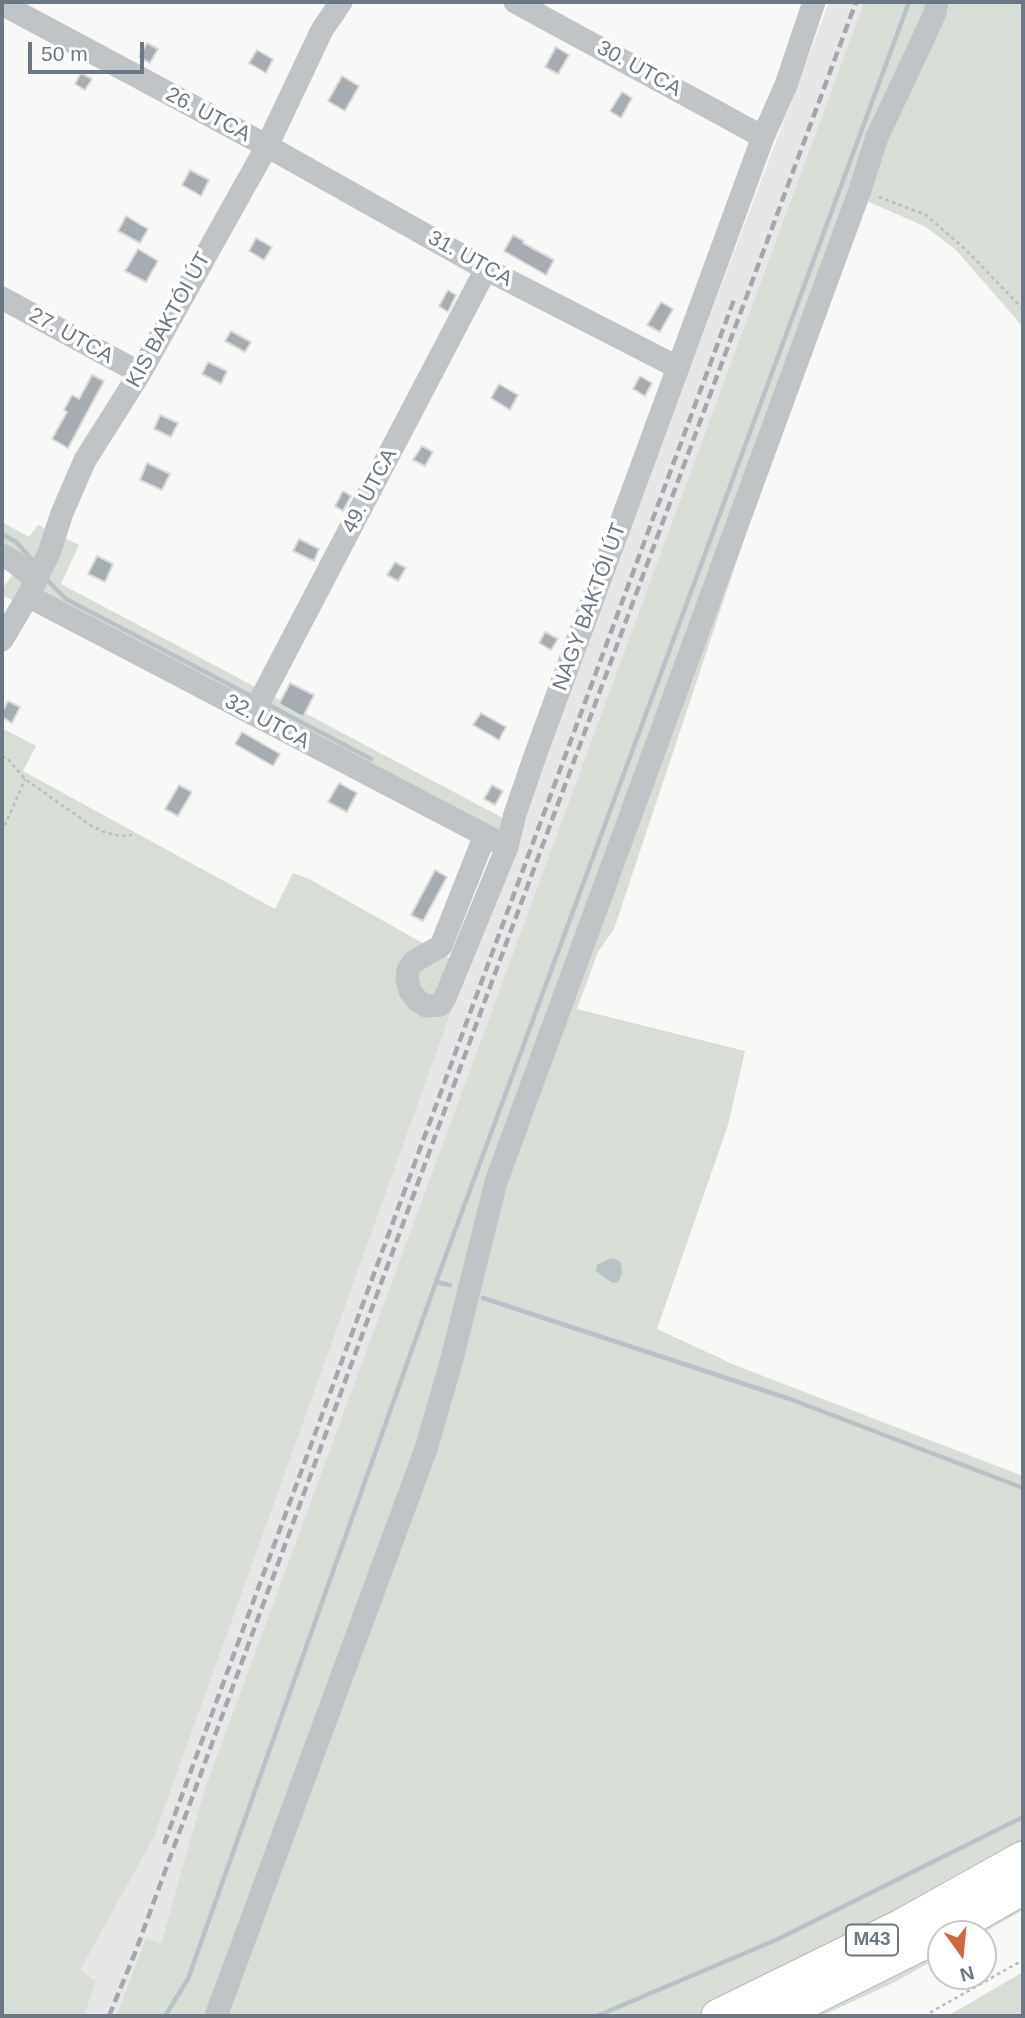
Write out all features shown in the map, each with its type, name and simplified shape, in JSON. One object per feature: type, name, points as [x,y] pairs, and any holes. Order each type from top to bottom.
[{"type":"highway","name":"M43","points":[[718,2016],[901,1926],[1023,1858]]},
{"type":"highway","name":"M43","points":[[966,1920],[1023,1888]]},
{"type":"highway","name":"M43","points":[[777,2016],[927,1941]]},
{"type":"street","name":"KIS BAKTÓI ÚT","points":[[2,640],[49,553],[62,513],[85,460],[140,373],[267,146],[322,30],[341,2]]},
{"type":"street","name":"30. UTCA","points":[[515,2],[763,137]]},
{"type":"street","name":"NAGY BAKTÓI ÚT","points":[[485,835],[441,946],[413,962],[408,970],[410,991],[426,1006],[440,1005],[445,998],[507,847],[536,752],[763,137],[786,85],[814,2]]},
{"type":"street","points":[[216,2016],[426,1449],[452,1359],[496,1182],[860,190],[877,137],[935,13],[937,2]]},
{"type":"street","name":"26. UTCA","points":[[2,4],[267,146]]},
{"type":"street","name":"31. UTCA","points":[[267,146],[486,269],[677,367]]},
{"type":"street","name":"49. UTCA","points":[[253,714],[486,269]]},
{"type":"street","name":"27. UTCA","points":[[2,298],[140,373]]},
{"type":"street","name":"32. UTCA","points":[[2,555],[13,561],[32,588],[253,714],[507,847]]},
{"type":"path","points":[[860,190],[926,215],[965,249],[1023,309]]},
{"type":"path","points":[[2,756],[8,759],[25,779],[104,832],[120,836],[132,835]]},
{"type":"path","points":[[2,832],[25,779]]},
{"type":"path","points":[[924,2016],[1023,1959]]},
{"type":"shaded area","points":[[829,2],[864,2],[205,1788],[161,1945],[146,1939],[116,2016],[84,2016],[96,1981],[79,1970],[154,1837],[467,968]]},
{"type":"shaded area","points":[[864,2],[1023,2],[1023,327],[956,250],[926,227],[867,201],[829,285],[614,929],[598,952],[577,1009],[745,1051],[728,1125],[657,1329],[737,1366],[1023,1476],[1023,1910],[997,1925],[997,1920],[927,1920],[927,1964],[895,1982],[821,2016],[116,2016],[146,1938],[161,1944],[205,1788]]},
{"type":"shaded area","points":[[2,522],[29,537],[38,525],[79,545],[61,584],[520,827],[510,854],[2,595],[2,589],[13,574],[2,568]]},
{"type":"shaded area","points":[[2,728],[36,746],[23,771],[275,909],[293,873],[309,879],[467,968],[154,1837],[80,1970],[96,1981],[84,2016],[2,2016]]},
{"type":"shaded area","points":[[611,1258],[621,1264],[622,1272],[616,1283],[596,1271],[597,1265]]},
{"type":"shaded area","points":[[1023,1972],[1023,2016],[948,2016],[992,1990],[997,1990],[997,1987]]},
{"type":"building","points":[[147,43],[158,49],[150,63],[139,57]]},
{"type":"building","points":[[556,47],[569,55],[558,74],[545,67]]},
{"type":"building","points":[[257,50],[273,59],[266,73],[249,63]]},
{"type":"building","points":[[81,73],[92,79],[85,90],[75,84]]},
{"type":"building","points":[[342,76],[359,86],[345,111],[328,101]]},
{"type":"building","points":[[622,92],[632,98],[621,118],[610,111]]},
{"type":"building","points":[[190,170],[209,180],[201,196],[182,185]]},
{"type":"building","points":[[126,216],[148,229],[140,243],[118,231]]},
{"type":"building","points":[[513,235],[554,260],[546,275],[504,251]]},
{"type":"building","points":[[256,238],[272,247],[264,260],[249,251]]},
{"type":"building","points":[[138,249],[158,261],[146,282],[125,271]]},
{"type":"building","points":[[448,290],[456,295],[448,312],[439,306]]},
{"type":"building","points":[[661,302],[673,309],[660,332],[647,325]]},
{"type":"building","points":[[231,331],[251,342],[245,352],[225,341]]},
{"type":"building","points":[[208,362],[227,371],[221,384],[202,374]]},
{"type":"building","points":[[92,375],[104,381],[68,448],[52,439],[67,412],[64,410],[72,395],[79,399]]},
{"type":"building","points":[[640,376],[652,383],[645,396],[633,389]]},
{"type":"building","points":[[499,384],[518,395],[510,410],[491,398]]},
{"type":"building","points":[[160,415],[178,423],[171,437],[154,429]]},
{"type":"building","points":[[422,446],[433,452],[425,466],[413,460]]},
{"type":"building","points":[[147,463],[170,474],[162,490],[140,480]]},
{"type":"building","points":[[343,491],[351,496],[343,511],[335,506]]},
{"type":"building","points":[[299,539],[319,549],[314,561],[293,551]]},
{"type":"building","points":[[97,556],[113,564],[105,582],[88,574]]},
{"type":"building","points":[[395,562],[406,568],[398,581],[387,575]]},
{"type":"building","points":[[545,632],[558,639],[551,650],[539,643]]},
{"type":"building","points":[[290,683],[314,695],[303,717],[279,704]]},
{"type":"building","points":[[8,701],[20,707],[12,723],[2,717]]},
{"type":"building","points":[[481,713],[506,727],[499,740],[473,725]]},
{"type":"building","points":[[242,732],[280,754],[273,766],[235,744]]},
{"type":"building","points":[[339,783],[357,793],[347,812],[328,802]]},
{"type":"building","points":[[179,785],[192,792],[178,816],[165,809]]},
{"type":"building","points":[[492,785],[503,791],[495,805],[484,799]]},
{"type":"building","points":[[435,870],[447,877],[423,921],[411,915]]},
{"type":"waterway","points":[[165,2016],[188,1979],[436,1282],[909,2]]},
{"type":"waterway","points":[[2,534],[16,542],[35,563]]},
{"type":"waterway","points":[[48,581],[66,599],[253,697]]},
{"type":"waterway","points":[[267,704],[371,759]]},
{"type":"waterway","points":[[436,1282],[450,1285]]},
{"type":"waterway","points":[[483,1298],[790,1399],[1023,1488]]},
{"type":"waterway","points":[[597,2016],[778,1939],[1023,1817]]},
{"type":"railway","points":[[109,2016],[135,1953],[856,2]]},
{"type":"railway","points":[[164,1844],[735,297]]}]
